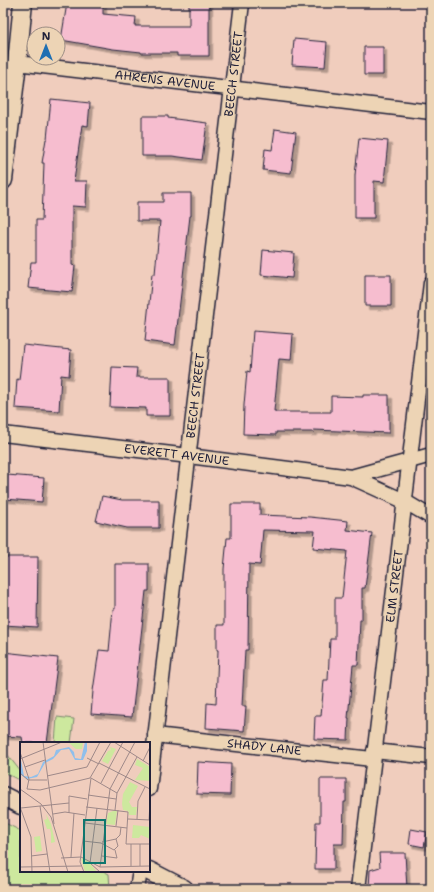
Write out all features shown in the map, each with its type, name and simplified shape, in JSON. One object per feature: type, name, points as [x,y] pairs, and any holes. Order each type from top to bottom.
[{"type":"street","points":[[3,180],[23,3]]},
{"type":"street","name":"BEECH STREET","points":[[150,780],[242,3]]},
{"type":"street","name":"AHRENS AVENUE","points":[[17,63],[431,112]]},
{"type":"street","name":"ELM STREET","points":[[358,889],[431,283]]},
{"type":"street","name":"EVERETT AVENUE","points":[[3,434],[351,477]]},
{"type":"street","points":[[351,477],[431,455]]},
{"type":"street","points":[[351,477],[404,501],[431,517]]},
{"type":"street","name":"SHADY LANE","points":[[155,735],[373,755],[431,757]]},
{"type":"street","points":[[3,796],[20,804]]},
{"type":"street","points":[[141,879],[184,889]]},
{"type":"green space","points":[[57,717],[74,719],[71,742],[55,742]]},
{"type":"green space","points":[[3,749],[20,771],[20,780],[3,772]]},
{"type":"green space","points":[[3,822],[20,830],[20,872],[105,872],[109,874],[110,889],[3,889]]},
{"type":"building","points":[[67,3],[103,3],[103,14],[136,17],[135,26],[189,26],[189,3],[209,3],[209,56],[177,56],[177,53],[141,53],[66,41],[66,26],[63,26]]},
{"type":"building","points":[[294,39],[327,42],[325,67],[292,65]]},
{"type":"building","points":[[364,47],[383,47],[383,75],[364,75]]},
{"type":"building","points":[[51,99],[90,103],[88,126],[82,125],[74,181],[87,181],[86,207],[72,206],[72,265],[75,266],[72,292],[28,288],[31,262],[36,262],[36,220],[42,220],[44,163],[42,163],[47,139]]},
{"type":"building","points":[[142,116],[168,116],[168,118],[207,123],[202,160],[172,156],[142,156]]},
{"type":"building","points":[[275,129],[296,132],[291,173],[263,170],[265,149],[272,150]]},
{"type":"building","points":[[359,138],[388,141],[384,182],[374,181],[374,218],[355,218],[355,175]]},
{"type":"building","points":[[163,193],[191,193],[191,216],[175,345],[145,341],[152,274],[155,274],[160,221],[137,221],[137,202],[163,202]]},
{"type":"building","points":[[263,250],[294,253],[292,278],[261,275]]},
{"type":"building","points":[[365,275],[391,275],[391,306],[365,306]]},
{"type":"building","points":[[253,331],[293,334],[291,360],[279,359],[274,411],[331,412],[331,396],[363,397],[363,395],[389,395],[389,433],[314,430],[314,432],[276,432],[276,435],[243,434],[247,371],[250,372]]},
{"type":"building","points":[[23,345],[71,350],[69,376],[61,375],[59,411],[15,408],[17,379],[19,380]]},
{"type":"building","points":[[112,367],[137,368],[136,377],[170,377],[170,416],[146,416],[146,408],[110,407]]},
{"type":"building","points":[[7,475],[44,478],[42,502],[5,499]]},
{"type":"building","points":[[102,496],[122,500],[159,500],[159,528],[127,528],[96,521]]},
{"type":"building","points":[[231,504],[260,504],[260,515],[310,517],[348,521],[347,530],[372,533],[365,588],[362,588],[362,620],[360,620],[358,665],[353,665],[348,718],[348,740],[314,739],[315,716],[321,716],[324,680],[328,680],[330,639],[335,639],[335,598],[342,598],[347,551],[313,548],[315,531],[263,530],[260,565],[249,564],[248,650],[245,650],[242,706],[246,706],[244,731],[206,728],[207,703],[216,704],[218,650],[217,625],[224,625],[224,569],[227,538],[231,538]]},
{"type":"building","points":[[3,557],[38,557],[37,627],[3,625]]},
{"type":"building","points":[[115,564],[149,564],[149,591],[146,591],[132,717],[91,714],[99,650],[109,651],[113,609],[115,609]]},
{"type":"building","points":[[3,652],[58,658],[47,742],[23,742],[22,737],[3,736]]},
{"type":"building","points":[[198,762],[231,764],[230,795],[197,794]]},
{"type":"building","points":[[320,779],[346,779],[343,844],[334,844],[334,869],[315,869],[316,822],[320,822]]},
{"type":"building","points":[[411,829],[427,832],[424,847],[409,844]]},
{"type":"building","points":[[379,853],[405,853],[407,889],[369,889],[370,870],[380,867]]}]
